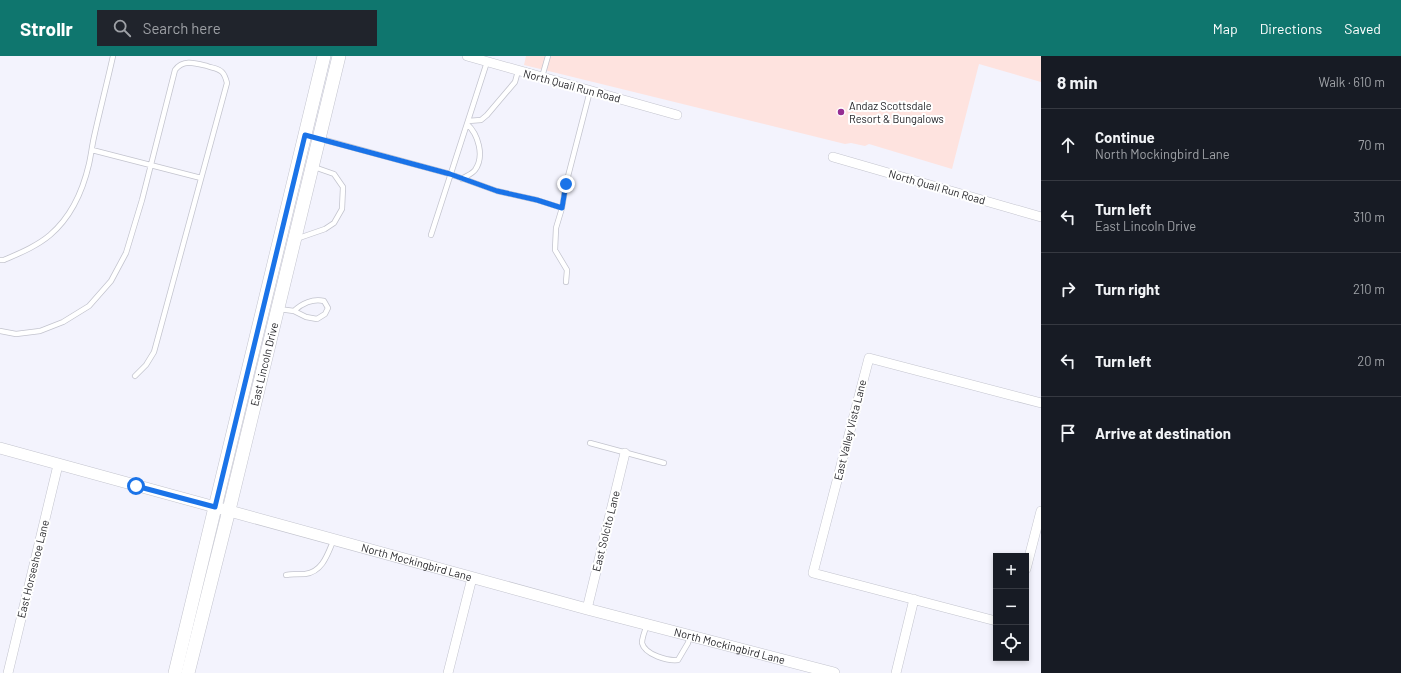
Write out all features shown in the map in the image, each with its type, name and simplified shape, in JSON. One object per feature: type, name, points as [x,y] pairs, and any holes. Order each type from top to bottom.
[{"type":"main road","name":"East Lincoln Drive","points":[[175,673],[324,56]]},
{"type":"main road","name":"East Lincoln Drive","points":[[188,673],[295,239],[338,56]]},
{"type":"main road","points":[[265,301],[278,307]]},
{"type":"street","name":"North Quail Run Road","points":[[467,56],[677,115]]},
{"type":"street","name":"North Quail Run Road","points":[[832,157],[1041,217]]},
{"type":"street","name":"East Valley Vista Lane","points":[[993,619],[813,573],[869,358],[1041,403]]},
{"type":"street","name":"North Mockingbird Lane","points":[[0,448],[472,578],[834,673]]},
{"type":"street","name":"East Solcito Lane","points":[[587,609],[625,453]]},
{"type":"street","name":"East Horseshoe Lane","points":[[8,673],[58,465]]},
{"type":"street","points":[[1029,557],[1041,511]]},
{"type":"street","points":[[448,673],[472,578]]},
{"type":"street","points":[[896,673],[914,599]]},
{"type":"lane","points":[[0,260],[30,249],[50,235],[62,222],[75,202],[84,183],[113,56]]},
{"type":"lane","points":[[542,77],[548,56]]},
{"type":"lane","points":[[0,331],[16,334],[40,330],[62,322],[89,306],[111,281],[126,253],[151,165],[175,70],[181,64],[193,62],[221,71],[224,74],[226,84],[154,352],[146,365],[135,376]]},
{"type":"lane","points":[[431,235],[487,62]]},
{"type":"lane","points":[[467,122],[481,120],[515,82],[518,71]]},
{"type":"lane","points":[[566,282],[567,270],[555,250],[556,228],[590,91]]},
{"type":"lane","points":[[462,178],[474,171],[479,160],[479,144],[473,130],[467,122]]},
{"type":"lane","points":[[305,135],[450,174],[497,191],[537,200],[562,208]]},
{"type":"lane","points":[[92,150],[201,178]]},
{"type":"lane","points":[[295,239],[325,229],[334,223],[342,209],[343,187],[334,174],[312,166]]},
{"type":"lane","points":[[278,307],[317,319],[325,314],[328,308],[324,301],[316,299],[301,305],[294,311]]},
{"type":"lane","points":[[590,443],[664,463]]},
{"type":"lane","points":[[286,575],[305,574],[315,570],[327,557],[334,539]]},
{"type":"lane","points":[[647,625],[642,642],[644,648],[655,655],[671,660],[678,660],[686,647],[690,636]]},
{"type":"shaded area","name":"Andaz Scottsdale Resort & Bungalows","points":[[526,56],[1041,56],[1041,82],[979,64],[952,169],[869,144],[865,146],[851,143],[845,144],[524,65]]},
{"type":"place","name":"Andaz Scottsdale Resort & Bungalows","points":[[841,112]]},
{"type":"route","points":[[136,486],[215,507],[305,135],[450,174],[497,191],[537,200],[562,208],[566,184]]}]
